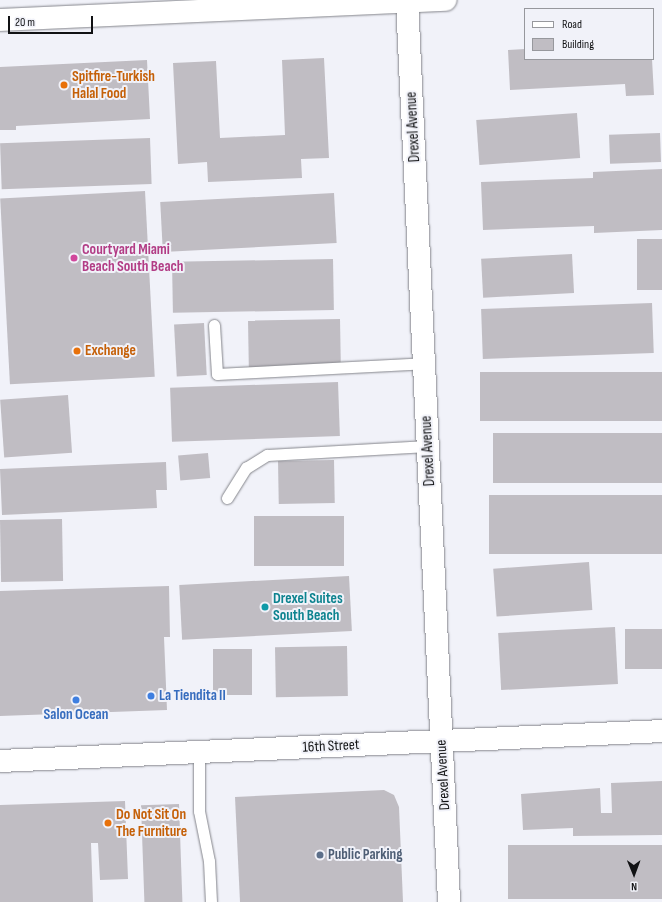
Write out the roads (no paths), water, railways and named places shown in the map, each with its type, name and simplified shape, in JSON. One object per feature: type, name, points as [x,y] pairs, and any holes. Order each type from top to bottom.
[{"type":"street","points":[[0,20],[446,0]]},
{"type":"street","name":"Drexel Avenue","points":[[407,1],[449,902]]},
{"type":"street","name":"16th Street","points":[[0,761],[662,731]]},
{"type":"lane","points":[[214,325],[217,374],[424,363]]},
{"type":"lane","points":[[227,498],[246,468],[267,455],[428,446]]},
{"type":"lane","points":[[198,752],[199,811],[209,861],[211,902]]},
{"type":"place","name":"Spitfire-Turkish Halal Food","points":[[64,85]]},
{"type":"place","name":"Courtyard Miami Beach South Beach","points":[[74,258]]},
{"type":"place","name":"Exchange","points":[[77,351]]},
{"type":"place","name":"Drexel Suites South Beach","points":[[265,607]]},
{"type":"place","name":"La Tiendita II","points":[[151,696]]},
{"type":"place","name":"Salon Ocean","points":[[76,700]]},
{"type":"place","name":"Do Not Sit On The Furniture","points":[[108,823]]},
{"type":"place","name":"Public Parking","points":[[320,855]]}]
